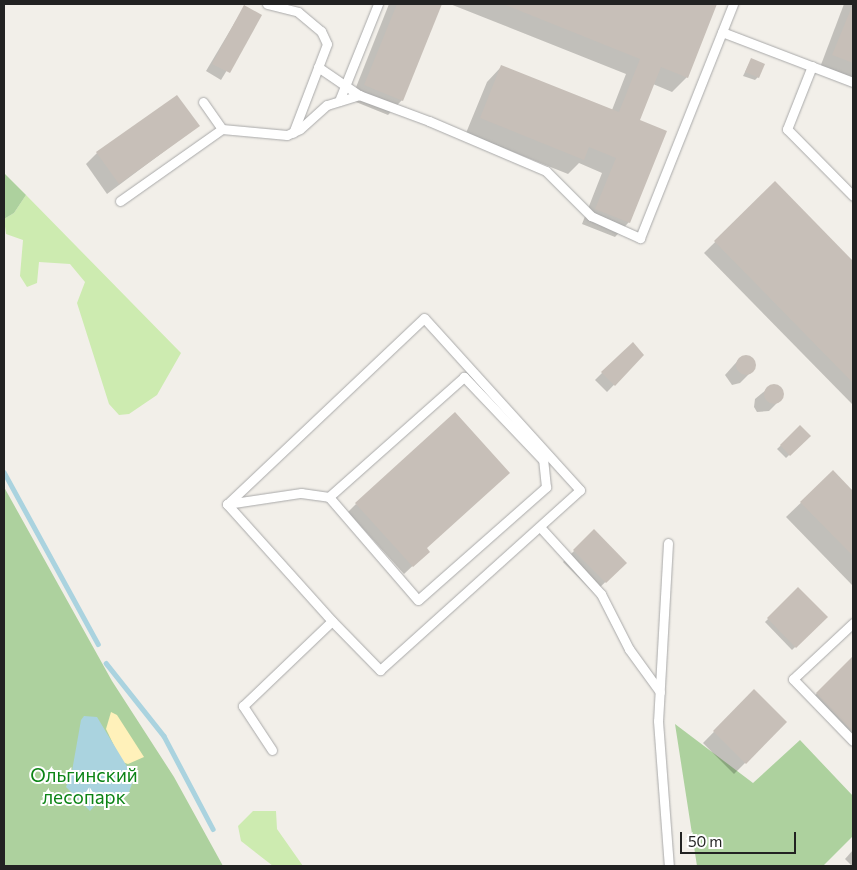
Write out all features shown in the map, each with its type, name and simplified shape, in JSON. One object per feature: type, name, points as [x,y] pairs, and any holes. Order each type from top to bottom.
[{"type":"lane","points":[[267,4],[298,12],[321,30],[327,44],[293,133]]},
{"type":"lane","points":[[339,101],[378,4]]},
{"type":"lane","points":[[318,67],[359,95],[537,166],[554,176],[591,216],[640,238],[733,4]]},
{"type":"lane","points":[[722,32],[853,82]]},
{"type":"lane","points":[[812,66],[787,129],[853,196]]},
{"type":"lane","points":[[120,201],[222,129],[277,136],[293,133],[327,105],[359,95]]},
{"type":"lane","points":[[203,102],[222,129]]},
{"type":"lane","points":[[424,318],[580,490],[380,670],[332,621],[227,504],[424,318]]},
{"type":"lane","points":[[227,504],[301,493],[329,497],[418,600],[546,487],[543,460],[464,377],[329,497]]},
{"type":"lane","points":[[540,527],[601,594],[629,649],[660,692]]},
{"type":"lane","points":[[668,543],[658,721],[669,866]]},
{"type":"lane","points":[[272,750],[243,706],[332,621]]},
{"type":"lane","points":[[853,623],[793,679],[853,741]]},
{"type":"green space","points":[[4,173],[26,195],[14,213],[4,219]]},
{"type":"green space","points":[[26,195],[181,353],[157,395],[129,414],[119,415],[109,404],[77,303],[85,282],[70,264],[39,262],[37,283],[27,287],[20,276],[23,240],[6,234],[4,219],[14,213]]},
{"type":"green space","name":"Ольгинский лесопарк","points":[[4,487],[112,681],[174,777],[223,866],[4,866]]},
{"type":"green space","points":[[675,724],[753,783],[800,740],[853,796],[853,836],[823,866],[697,866]]},
{"type":"green space","points":[[253,811],[276,811],[277,829],[303,866],[273,866],[241,841],[238,826]]},
{"type":"sand","points":[[111,712],[117,715],[144,757],[128,764],[122,762],[106,729]]},
{"type":"water","points":[[84,716],[97,717],[134,778],[129,792],[102,807],[95,805],[90,811],[66,787],[72,771],[81,720]]},
{"type":"building","points":[[397,4],[442,4],[403,101],[364,85]]},
{"type":"building","points":[[503,4],[717,4],[688,78],[661,67],[640,120],[667,131],[630,223],[595,209],[616,158],[589,147],[584,160],[480,118],[501,65],[619,112],[640,59]]},
{"type":"building","points":[[853,4],[853,63],[832,55]]},
{"type":"building","points":[[244,5],[262,15],[230,73],[212,64]]},
{"type":"building","points":[[751,58],[765,64],[759,78],[745,72]]},
{"type":"building","points":[[177,95],[200,126],[119,184],[96,152]]},
{"type":"building","points":[[775,181],[853,261],[853,383],[714,241]]},
{"type":"building","points":[[633,342],[644,355],[615,386],[601,372]]},
{"type":"building","points":[[746,355],[753,358],[756,365],[753,372],[746,375],[739,372],[736,365],[739,358]]},
{"type":"building","points":[[774,384],[781,387],[784,394],[781,401],[774,404],[767,401],[764,394],[767,387]]},
{"type":"building","points":[[455,412],[510,473],[427,548],[430,552],[413,567],[355,503]]},
{"type":"building","points":[[800,425],[811,436],[790,456],[780,445]]},
{"type":"building","points":[[833,470],[853,491],[853,556],[800,502]]},
{"type":"building","points":[[594,529],[627,563],[606,583],[573,550]]},
{"type":"building","points":[[798,587],[828,617],[796,648],[767,618]]},
{"type":"building","points":[[853,656],[853,732],[816,693]]},
{"type":"building","points":[[754,689],[787,722],[746,764],[713,731]]},
{"type":"waterway","points":[[4,472],[98,644]]},
{"type":"waterway","points":[[106,663],[164,736],[213,829]]}]
